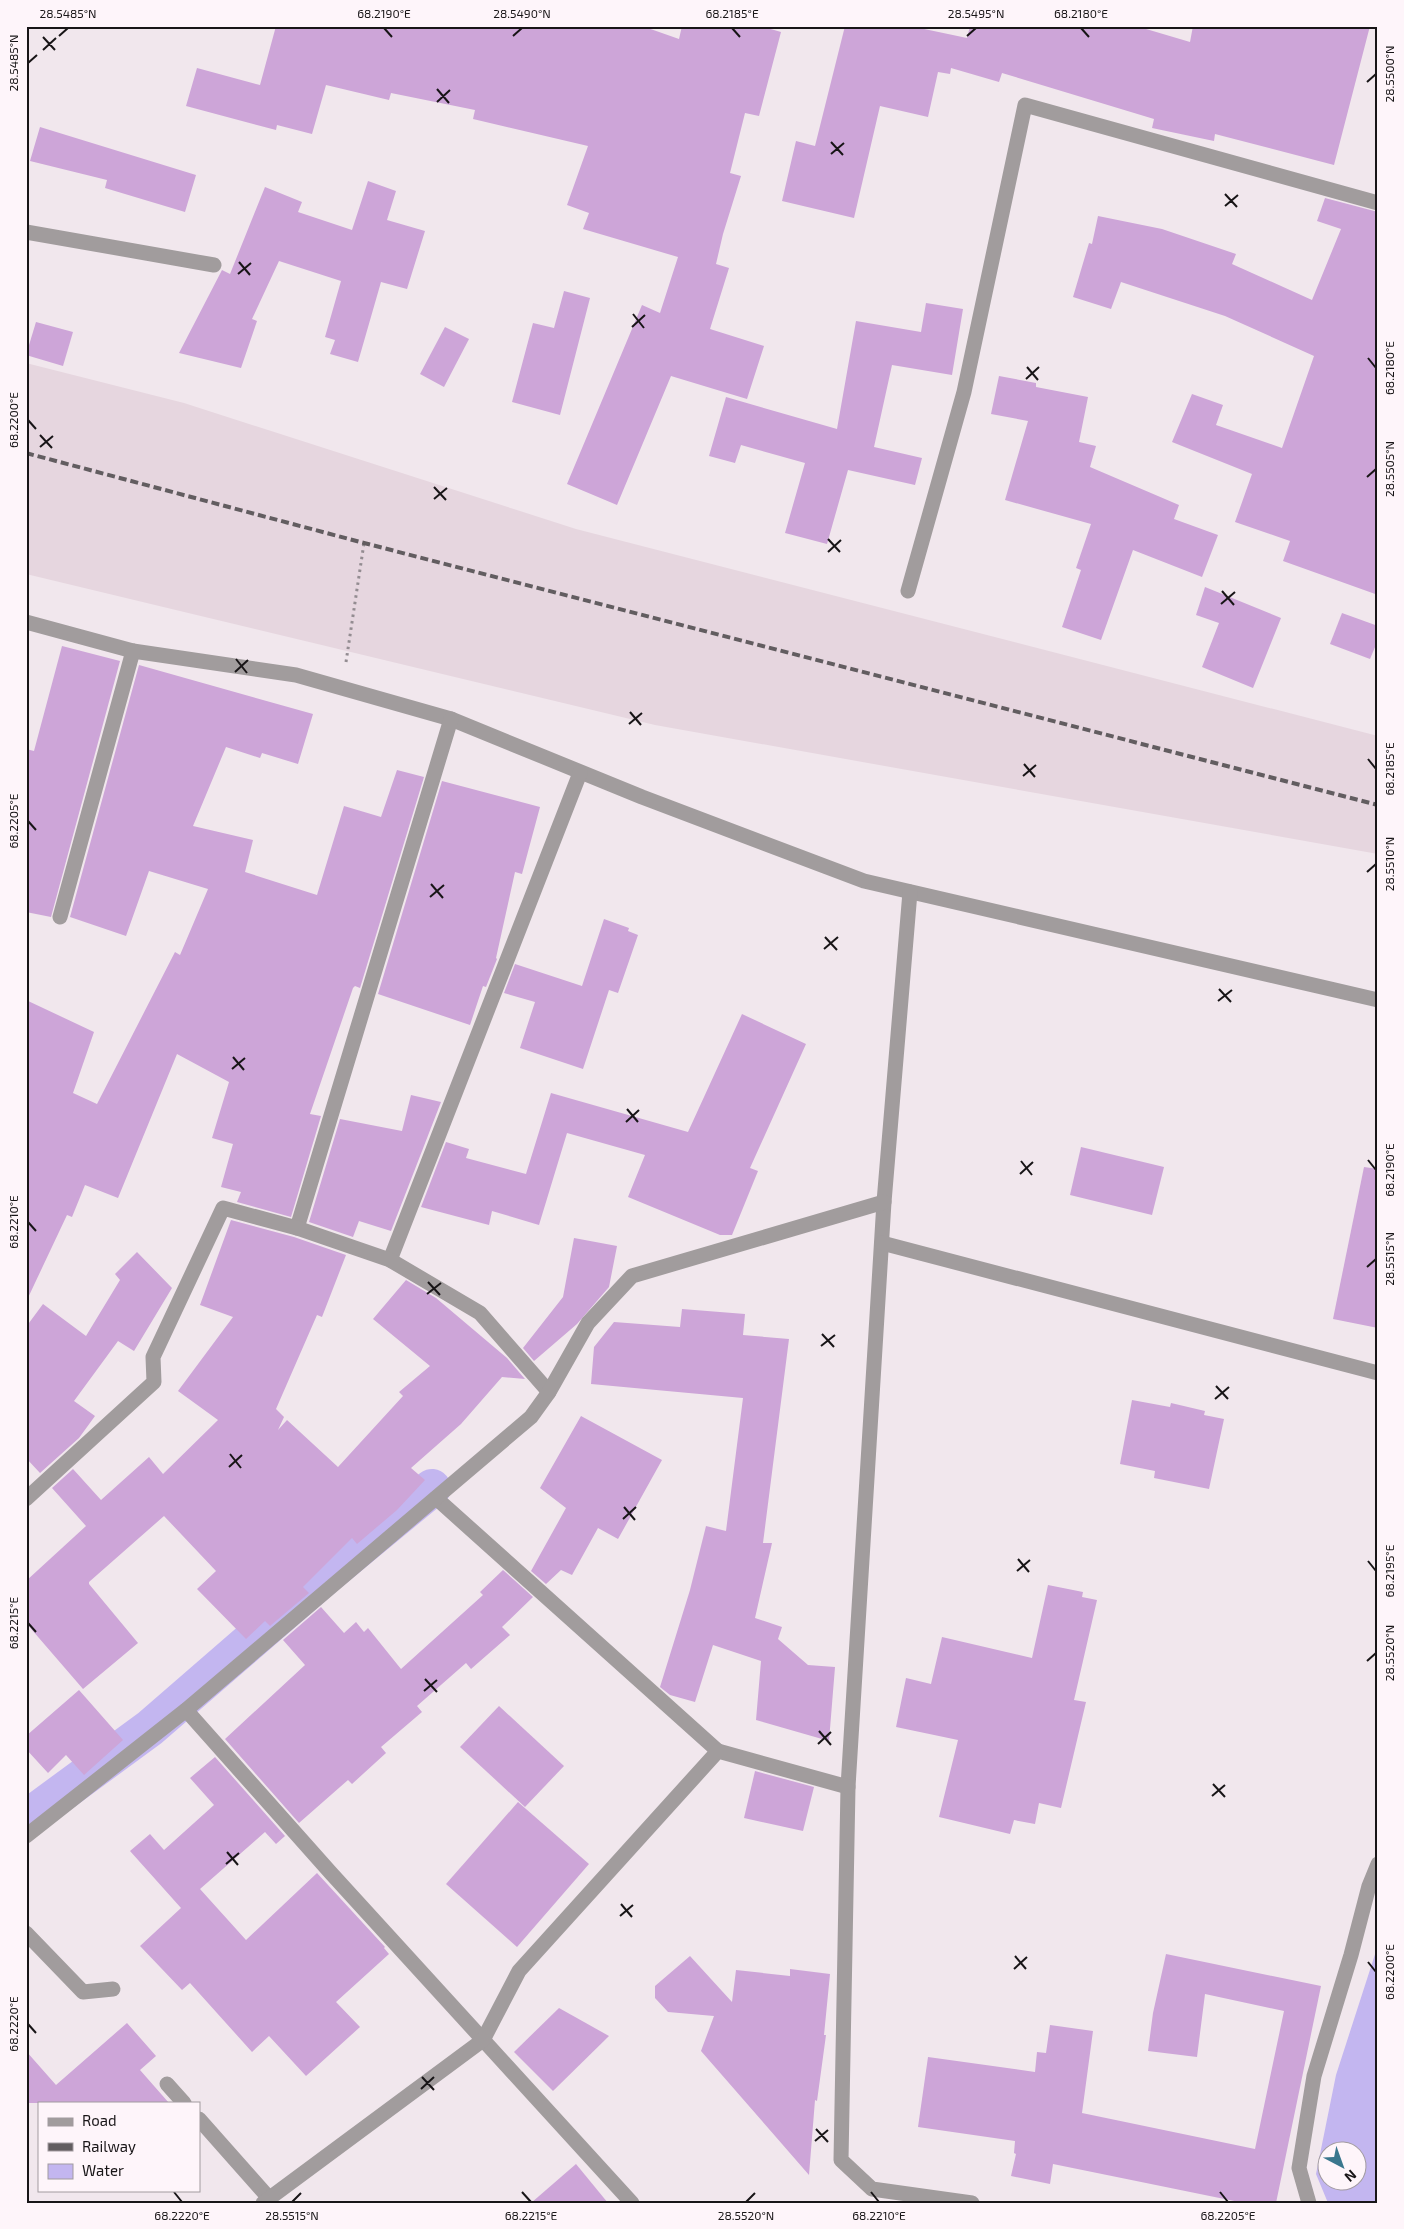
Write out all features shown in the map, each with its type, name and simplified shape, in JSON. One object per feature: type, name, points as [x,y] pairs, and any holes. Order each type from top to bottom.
[{"type":"street","points":[[908,591],[964,392],[1025,105],[1378,203]]},
{"type":"street","points":[[26,232],[214,265]]},
{"type":"street","points":[[26,622],[133,650],[296,674],[451,719],[580,773],[864,881],[1378,1000]]},
{"type":"street","points":[[60,917],[133,650]]},
{"type":"street","points":[[297,1228],[451,719]]},
{"type":"street","points":[[390,1260],[580,773]]},
{"type":"street","points":[[910,892],[884,1202],[848,1787],[841,2160],[872,2189],[918,2199],[972,2203]]},
{"type":"street","points":[[26,1836],[186,1710],[531,1417],[549,1392],[588,1324],[632,1276],[884,1202]]},
{"type":"street","points":[[26,1499],[154,1382],[153,1357],[223,1208],[297,1228],[390,1260],[480,1314],[549,1392]]},
{"type":"street","points":[[882,1243],[1378,1373]]},
{"type":"street","points":[[436,1498],[718,1751],[848,1787]]},
{"type":"street","points":[[186,1710],[330,1872],[632,2203]]},
{"type":"street","points":[[200,2120],[266,2200],[483,2040],[519,1971],[718,1751]]},
{"type":"street","points":[[1309,2203],[1299,2168],[1314,2076],[1351,1956],[1369,1886],[1378,1864]]},
{"type":"street","points":[[26,1933],[84,1992],[113,1989]]},
{"type":"street","points":[[167,2084],[183,2102]]},
{"type":"path","points":[[342,688],[364,543]]},
{"type":"shaded area","points":[[26,363],[184,403],[576,529],[1378,736],[1378,854],[655,725],[26,574]]},
{"type":"water","points":[[1378,1945],[1378,2203],[1328,2203],[1323,2192],[1366,2192],[1366,2142],[1322,2142],[1336,2075]]},
{"type":"building","points":[[276,26],[642,26],[679,39],[682,26],[760,26],[781,32],[759,116],[745,113],[730,173],[741,176],[716,264],[729,268],[710,329],[764,346],[747,399],[671,376],[617,505],[567,484],[642,305],[660,313],[678,257],[583,229],[589,213],[567,205],[588,146],[473,119],[475,110],[391,93],[389,100],[326,85],[312,134],[277,125],[276,130],[186,106],[197,68],[260,85]]},
{"type":"building","points":[[845,26],[910,26],[967,38],[970,26],[1136,26],[1190,42],[1193,26],[1370,26],[1334,165],[1215,134],[1214,141],[1152,128],[1154,119],[1002,73],[999,82],[951,68],[950,74],[938,72],[928,117],[880,106],[854,218],[782,201],[796,141],[815,146]]},
{"type":"building","points":[[40,127],[196,175],[185,212],[105,188],[107,180],[30,161]]},
{"type":"building","points":[[368,181],[396,191],[387,220],[425,231],[407,289],[381,282],[358,362],[330,354],[335,340],[325,337],[341,281],[279,261],[252,319],[257,321],[241,368],[179,353],[222,270],[230,274],[265,187],[302,202],[298,212],[352,230]]},
{"type":"building","points":[[1325,198],[1378,212],[1378,595],[1283,561],[1290,541],[1235,522],[1252,474],[1172,442],[1192,394],[1223,405],[1216,425],[1282,448],[1314,356],[1225,316],[1121,282],[1111,309],[1073,297],[1089,243],[1092,244],[1098,216],[1162,229],[1236,254],[1232,264],[1312,300],[1341,229],[1317,221]]},
{"type":"building","points":[[564,291],[590,298],[560,415],[512,402],[533,323],[554,328]]},
{"type":"building","points":[[926,303],[963,309],[952,375],[892,365],[874,447],[922,458],[915,485],[848,470],[827,544],[785,533],[805,463],[741,445],[735,463],[709,456],[726,397],[837,429],[856,321],[921,332]]},
{"type":"building","points":[[36,322],[73,332],[63,366],[26,355]]},
{"type":"building","points":[[445,327],[469,339],[444,387],[420,374]]},
{"type":"building","points":[[999,376],[1036,383],[1036,387],[1088,397],[1079,442],[1096,446],[1090,467],[1179,505],[1174,519],[1218,535],[1202,577],[1133,550],[1101,640],[1062,627],[1081,570],[1076,568],[1091,524],[1005,500],[1028,421],[991,414]]},
{"type":"building","points":[[1205,587],[1281,618],[1253,688],[1202,667],[1219,623],[1196,615]]},
{"type":"building","points":[[1342,613],[1378,626],[1378,640],[1370,659],[1330,644]]},
{"type":"building","points":[[62,646],[120,661],[51,917],[26,912],[26,749],[34,751]]},
{"type":"building","points":[[139,665],[313,714],[298,764],[262,753],[260,758],[226,747],[193,826],[253,840],[245,872],[317,895],[344,806],[381,817],[397,770],[424,777],[360,988],[355,986],[353,988],[310,1114],[321,1116],[291,1217],[237,1202],[241,1192],[221,1187],[233,1144],[212,1138],[229,1082],[177,1054],[118,1198],[85,1185],[72,1217],[67,1215],[26,1302],[26,1000],[94,1032],[73,1093],[97,1104],[175,952],[180,955],[208,889],[149,871],[126,936],[70,917]]},
{"type":"building","points":[[442,781],[540,807],[522,874],[515,872],[497,959],[486,987],[483,986],[470,1025],[378,994]]},
{"type":"building","points":[[604,919],[629,928],[628,931],[638,935],[618,993],[609,990],[583,1069],[520,1048],[535,1002],[504,993],[515,964],[582,986]]},
{"type":"building","points":[[742,1014],[806,1044],[750,1168],[758,1171],[732,1235],[720,1235],[628,1197],[645,1155],[567,1133],[539,1225],[492,1211],[489,1225],[421,1207],[446,1142],[469,1149],[466,1158],[526,1174],[551,1093],[688,1132]]},
{"type":"building","points":[[411,1095],[441,1102],[391,1231],[359,1221],[353,1237],[309,1222],[340,1119],[402,1131]]},
{"type":"building","points":[[1081,1147],[1164,1167],[1152,1215],[1070,1195]]},
{"type":"building","points":[[1364,1167],[1378,1169],[1378,1328],[1333,1319]]},
{"type":"building","points":[[231,1220],[294,1237],[346,1255],[322,1317],[317,1315],[276,1409],[284,1417],[278,1430],[287,1420],[338,1467],[403,1396],[399,1392],[430,1366],[373,1319],[406,1280],[436,1298],[507,1358],[525,1379],[502,1377],[461,1424],[411,1468],[425,1480],[397,1510],[357,1544],[352,1538],[303,1587],[309,1593],[270,1626],[265,1621],[246,1639],[197,1589],[216,1571],[164,1516],[89,1582],[138,1643],[83,1689],[26,1623],[26,1581],[86,1526],[52,1488],[73,1469],[101,1500],[149,1457],[163,1474],[218,1420],[178,1391],[233,1317],[200,1305]]},
{"type":"building","points":[[574,1238],[617,1246],[609,1287],[577,1324],[534,1361],[523,1348],[563,1297]]},
{"type":"building","points":[[137,1252],[172,1288],[134,1351],[118,1341],[74,1401],[95,1416],[79,1438],[40,1473],[26,1458],[26,1327],[43,1304],[86,1336],[120,1280],[115,1274]]},
{"type":"building","points":[[682,1309],[745,1314],[743,1335],[789,1339],[763,1543],[772,1543],[755,1618],[782,1627],[778,1639],[808,1665],[835,1667],[829,1741],[756,1720],[761,1661],[713,1645],[695,1702],[670,1695],[660,1687],[690,1590],[706,1526],[726,1531],[743,1398],[591,1384],[594,1347],[614,1322],[680,1327]]},
{"type":"building","points":[[1132,1400],[1170,1407],[1171,1403],[1205,1411],[1204,1415],[1224,1419],[1209,1489],[1154,1478],[1155,1471],[1120,1464]]},
{"type":"building","points":[[581,1416],[662,1460],[618,1539],[598,1528],[572,1575],[561,1570],[546,1584],[531,1571],[566,1508],[540,1488]]},
{"type":"building","points":[[503,1570],[533,1597],[502,1627],[510,1635],[471,1669],[466,1663],[417,1706],[422,1712],[381,1747],[386,1753],[352,1784],[348,1780],[299,1823],[225,1739],[305,1665],[283,1640],[321,1607],[344,1633],[356,1622],[364,1632],[368,1628],[401,1669],[483,1595],[480,1592]]},
{"type":"building","points":[[1048,1585],[1083,1592],[1082,1597],[1097,1600],[1074,1700],[1086,1702],[1061,1808],[1039,1803],[1035,1824],[1014,1820],[1010,1834],[939,1817],[958,1740],[896,1727],[906,1678],[931,1684],[942,1637],[1032,1658]]},
{"type":"building","points":[[79,1690],[123,1740],[84,1775],[66,1755],[48,1773],[26,1749],[26,1736]]},
{"type":"building","points":[[499,1706],[564,1766],[525,1807],[460,1747]]},
{"type":"building","points":[[215,1757],[285,1836],[276,1844],[265,1832],[200,1889],[246,1940],[317,1873],[385,1947],[389,1954],[336,2002],[360,2027],[306,2076],[269,2036],[252,2052],[190,1983],[182,1990],[140,1946],[181,1908],[130,1851],[150,1834],[164,1850],[214,1805],[190,1778]]},
{"type":"building","points":[[755,1771],[814,1787],[803,1831],[744,1818]]},
{"type":"building","points":[[518,1802],[589,1864],[517,1947],[446,1884]]},
{"type":"building","points":[[1166,1954],[1321,1986],[1276,2203],[1244,2203],[1053,2164],[1050,2184],[1011,2176],[1016,2154],[1014,2153],[1015,2141],[918,2127],[928,2057],[1035,2072],[1037,2052],[1046,2053],[1050,2025],[1093,2031],[1082,2113],[1255,2149],[1284,2011],[1205,1994],[1197,2057],[1148,2051],[1153,2013]]},
{"type":"building","points":[[690,1956],[732,2002],[736,1970],[790,1976],[790,1969],[830,1974],[824,2035],[826,2035],[817,2101],[815,2100],[809,2175],[701,2051],[714,2016],[668,2012],[655,1998],[655,1986]]},
{"type":"building","points":[[559,2008],[609,2036],[553,2091],[514,2052]]},
{"type":"building","points":[[127,2023],[156,2056],[140,2070],[168,2102],[26,2103],[26,2051],[56,2085]]},
{"type":"building","points":[[576,2164],[608,2203],[531,2203]]},
{"type":"waterway","points":[[26,1819],[150,1728],[330,1572],[432,1488]]},
{"type":"railway","points":[[26,453],[364,543],[1378,805]]}]
